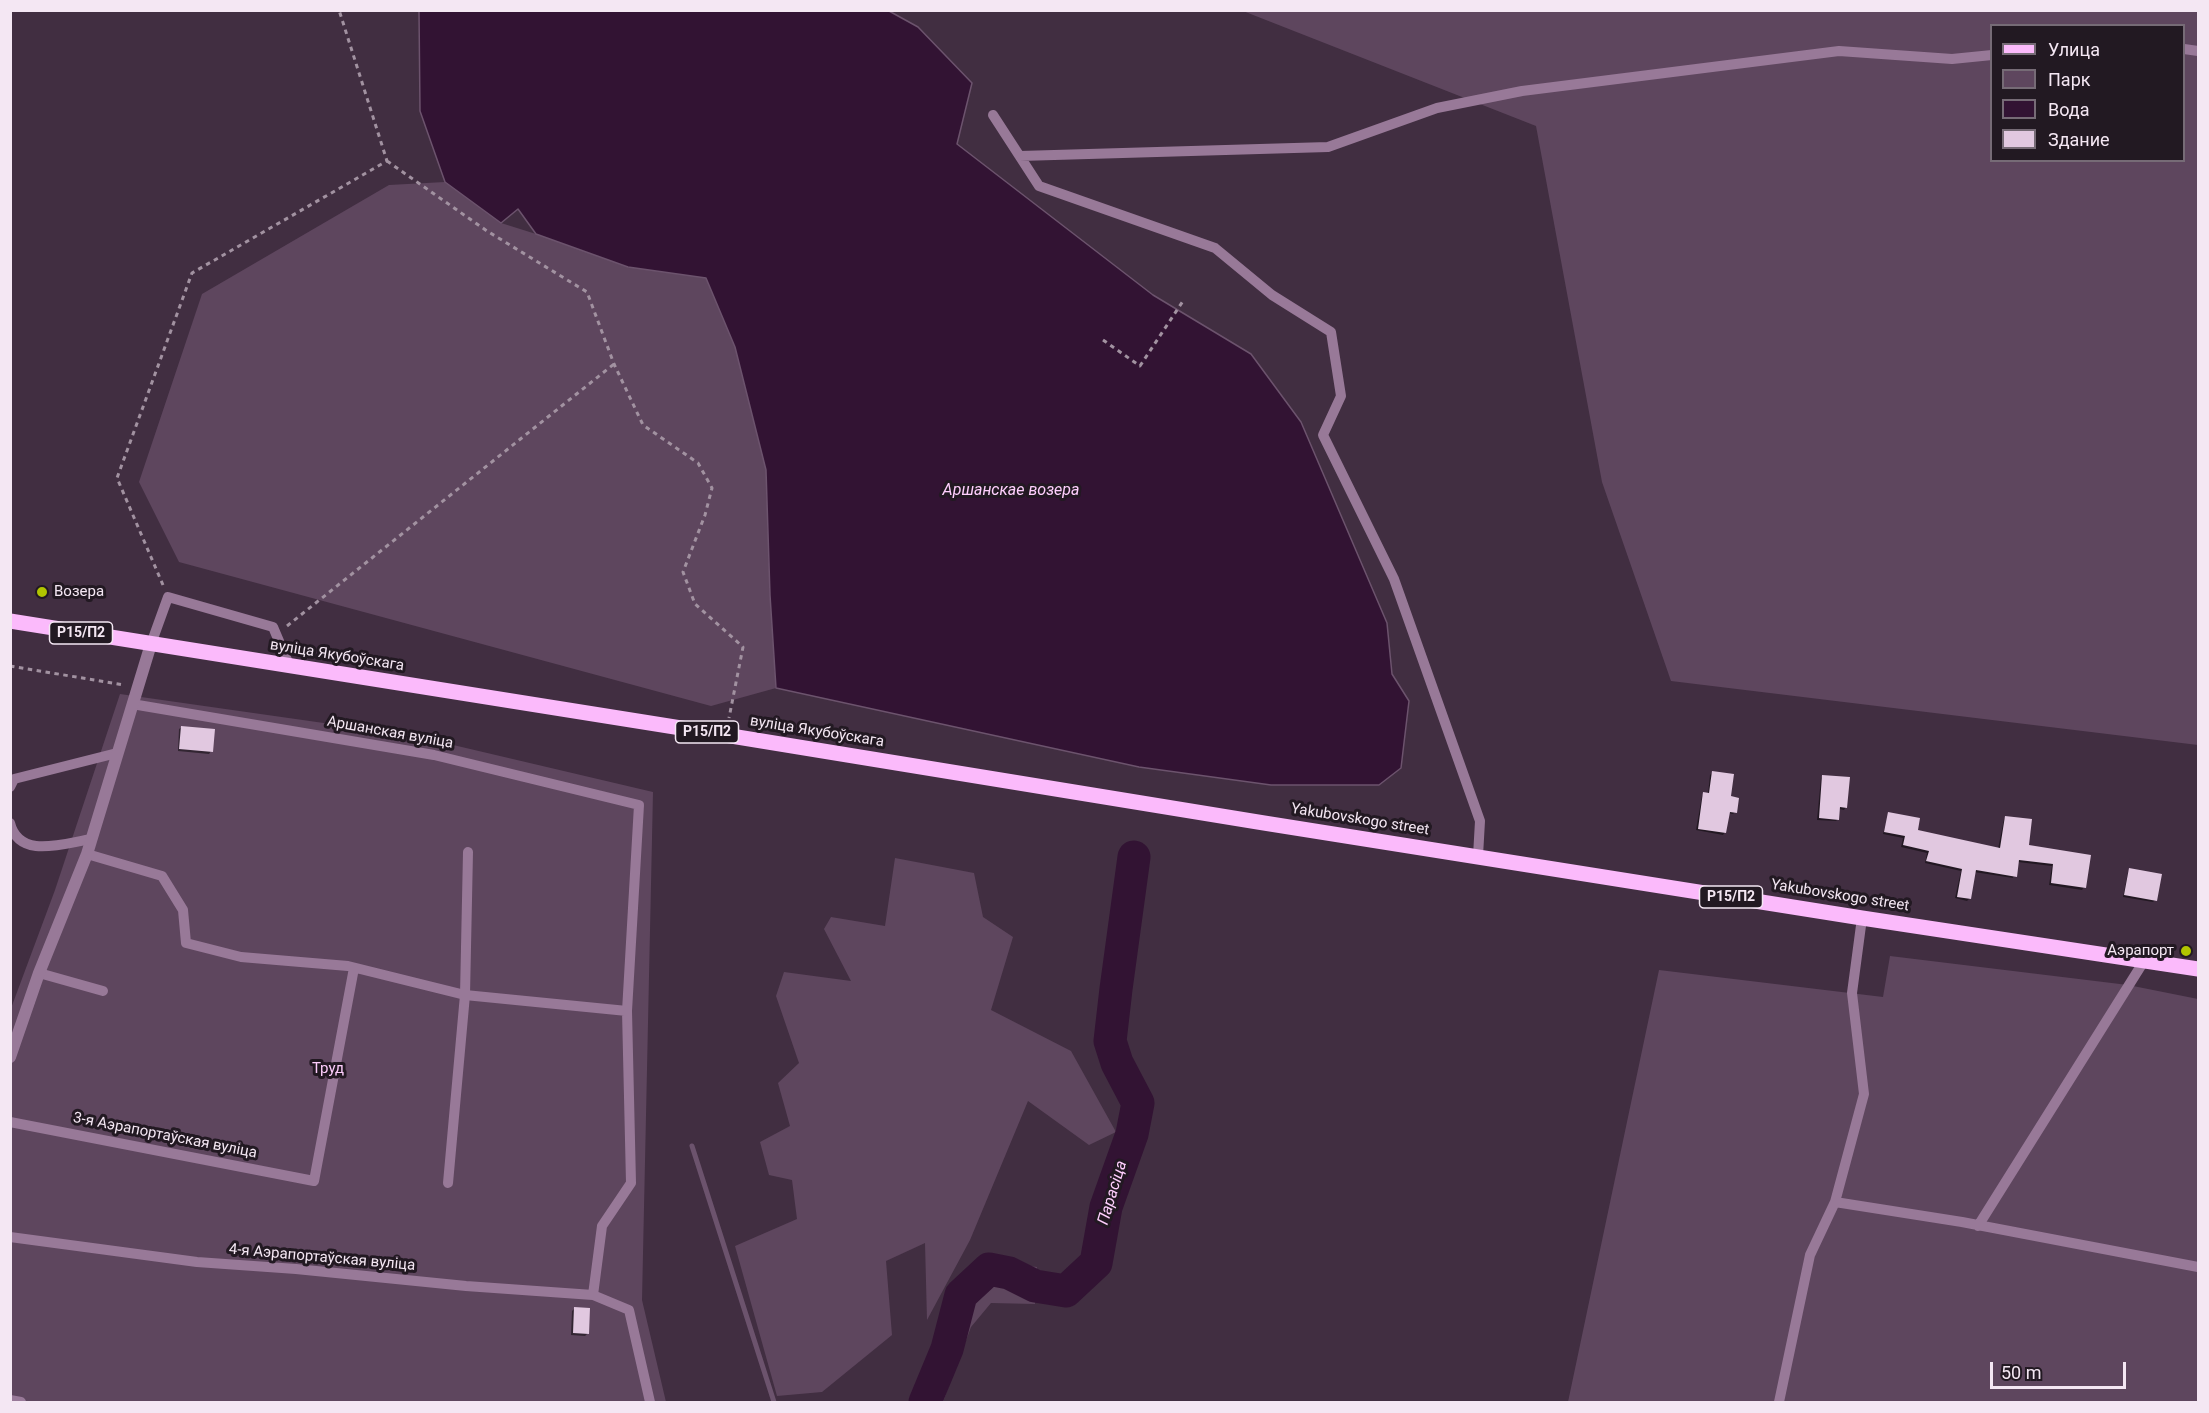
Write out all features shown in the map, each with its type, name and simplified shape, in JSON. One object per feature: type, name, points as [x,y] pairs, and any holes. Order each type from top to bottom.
[{"type":"main road","name":"Р15/П2","points":[[10,621],[151,644]]},
{"type":"main road","name":"вуліца Якубоўскага","points":[[151,644],[725,735]]},
{"type":"main road","name":"Yakubovskogo street","points":[[725,735],[1264,824],[2199,969]]},
{"type":"street","points":[[10,1057],[39,974],[87,854],[151,644]]},
{"type":"lane","points":[[1020,156],[1329,147],[1437,108],[1522,91],[1839,51],[1952,59],[1990,56]]},
{"type":"lane","points":[[993,115],[1039,186],[1215,248],[1272,295],[1331,332],[1341,396],[1323,435],[1398,590],[1480,821],[1478,856]]},
{"type":"lane","points":[[151,644],[168,597],[273,627],[290,667]]},
{"type":"lane","name":"Аршанская вуліца","points":[[132,704],[434,755],[639,805],[627,1011]]},
{"type":"lane","points":[[10,787],[14,779],[117,753]]},
{"type":"lane","points":[[10,823],[13,833],[21,842],[34,846],[92,839]]},
{"type":"lane","points":[[448,1184],[465,995],[468,852]]},
{"type":"lane","points":[[87,854],[162,876],[183,910],[186,943],[241,957],[354,968],[465,995],[627,1011],[631,1183],[602,1226],[593,1295]]},
{"type":"lane","points":[[1779,1402],[1810,1255],[1835,1202],[1864,1094],[1852,993],[1862,918]]},
{"type":"lane","points":[[1978,1226],[2144,960]]},
{"type":"lane","name":"3-я Аэрапортаўская вуліца","points":[[10,1122],[314,1181],[354,968]]},
{"type":"lane","points":[[39,974],[103,991]]},
{"type":"lane","points":[[1835,1202],[1978,1226],[2199,1268]]},
{"type":"lane","name":"4-я Аэрапортаўская вуліца","points":[[10,1237],[197,1262],[593,1295],[629,1310],[650,1402]]},
{"type":"lane","points":[[10,1400],[21,1402]]},
{"type":"path","points":[[339,10],[387,161],[487,231],[587,292],[615,364],[643,425],[698,463],[712,488],[705,515],[682,572],[695,604],[743,647],[725,735]]},
{"type":"path","points":[[168,597],[117,478],[192,273],[387,161]]},
{"type":"path","points":[[1104,340],[1140,366],[1183,302]]},
{"type":"path","points":[[276,635],[615,364]]},
{"type":"path","points":[[10,666],[137,687]]},
{"type":"green space","points":[[1243,11],[2198,11],[2198,745],[1671,681],[1602,482],[1536,126]]},
{"type":"green space","points":[[445,182],[501,223],[628,267],[706,277],[735,347],[766,470],[776,688],[711,706],[179,562],[139,482],[202,294],[389,185]]},
{"type":"green space","name":"Труд","points":[[120,694],[415,736],[653,792],[642,1300],[666,1402],[11,1402],[10,1011],[55,890]]},
{"type":"green space","points":[[895,858],[974,873],[983,917],[1013,937],[991,1010],[1071,1051],[1116,1132],[1089,1145],[1028,1101],[970,1240],[927,1320],[925,1243],[886,1261],[892,1335],[822,1392],[777,1396],[735,1246],[797,1219],[792,1180],[769,1175],[760,1142],[790,1126],[778,1083],[799,1063],[776,996],[784,972],[851,981],[824,929],[831,917],[885,926]]},
{"type":"green space","points":[[1890,956],[2128,985],[2198,999],[2198,1402],[1568,1402],[1659,970],[1883,997]]},
{"type":"green space","points":[[984,1261],[1037,1267],[1035,1304],[991,1303],[971,1327],[943,1402],[912,1402],[950,1296]]},
{"type":"water","name":"Аршанскае возера","points":[[419,11],[889,11],[918,27],[972,83],[957,144],[1153,295],[1251,354],[1301,422],[1387,623],[1392,674],[1409,701],[1401,768],[1379,785],[1271,785],[1139,767],[776,688],[766,470],[735,347],[706,278],[628,267],[536,234],[518,209],[501,223],[445,182],[420,111]]},
{"type":"building","points":[[181,726],[215,729],[213,752],[179,749]]},
{"type":"building","points":[[1712,771],[1734,774],[1731,796],[1739,798],[1737,813],[1730,812],[1726,833],[1698,829],[1703,792],[1709,793]]},
{"type":"building","points":[[1822,775],[1850,777],[1847,808],[1840,807],[1839,820],[1819,818]]},
{"type":"building","points":[[1888,812],[1920,818],[1918,830],[2000,848],[2005,816],[2032,819],[2029,845],[2091,855],[2086,888],[2051,883],[2053,864],[2019,860],[2017,877],[1976,870],[1971,899],[1957,897],[1962,869],[1926,861],[1929,851],[1903,845],[1905,836],[1884,832]]},
{"type":"building","points":[[2129,868],[2162,874],[2157,901],[2124,895]]},
{"type":"building","points":[[574,1307],[590,1308],[589,1334],[573,1333]]},
{"type":"waterway","name":"Парасіца","points":[[925,1402],[947,1349],[961,1295],[989,1269],[1009,1273],[1035,1286],[1066,1291],[1096,1263],[1106,1207],[1132,1134],[1138,1103],[1117,1063],[1110,1041],[1134,857]]},
{"type":"waterway","points":[[692,1146],[774,1402]]},
{"type":"place","name":"Возера","points":[[42,592]]},
{"type":"place","name":"Аэрапорт","points":[[2186,951]]}]
